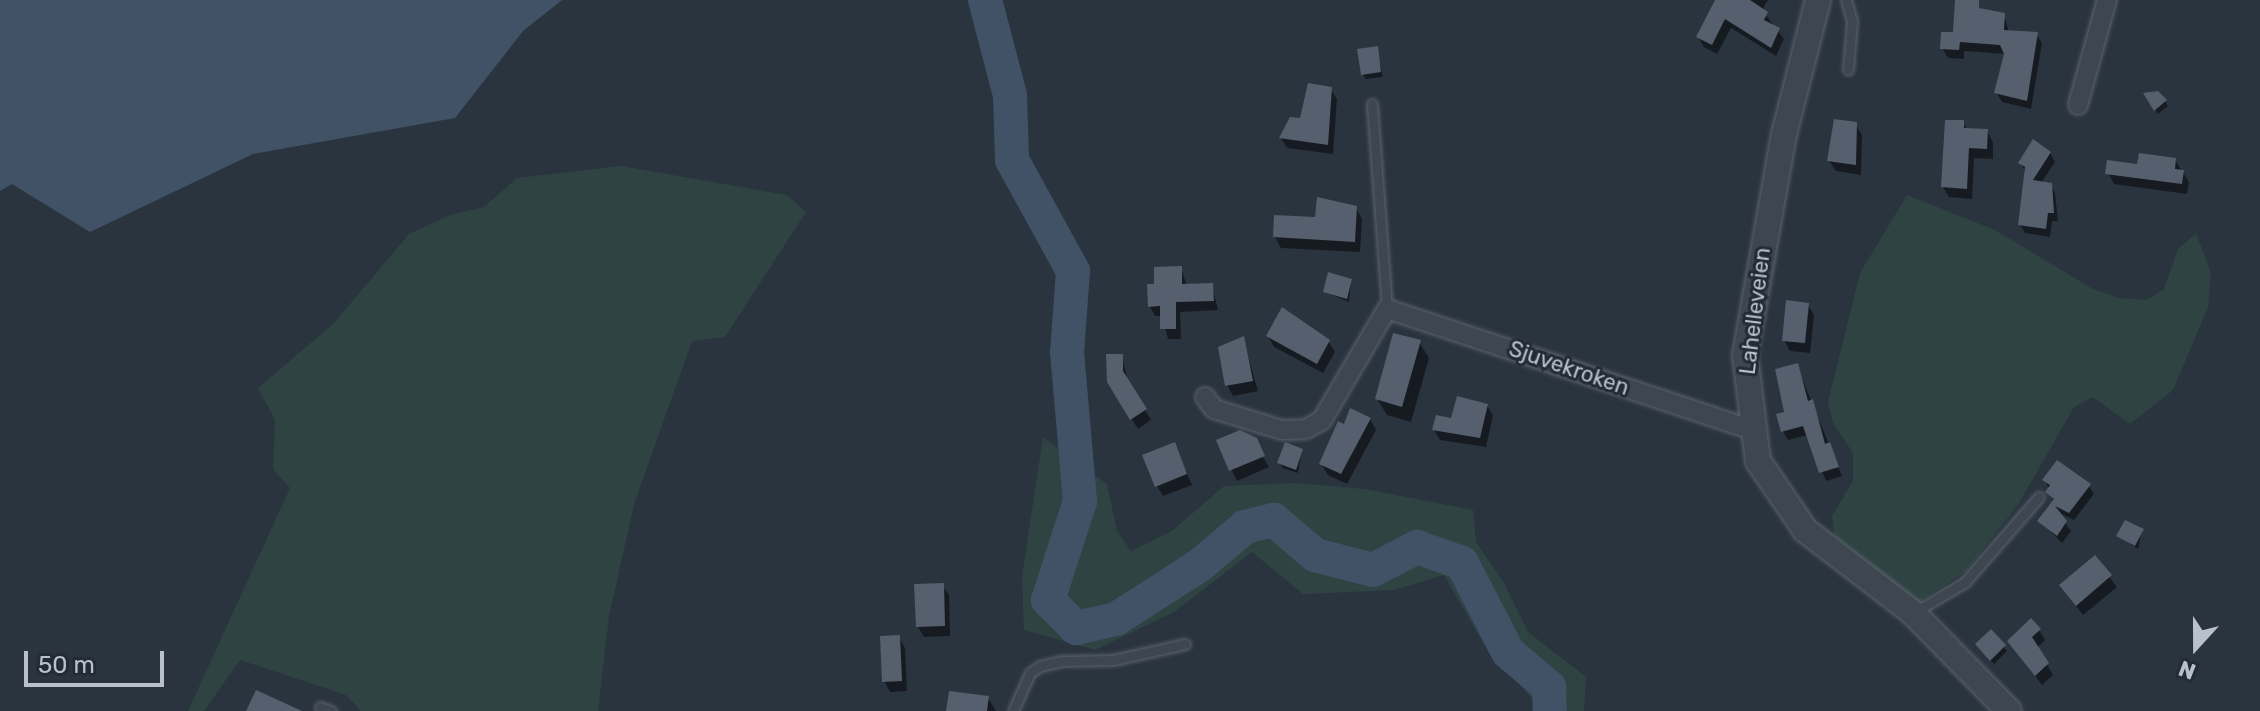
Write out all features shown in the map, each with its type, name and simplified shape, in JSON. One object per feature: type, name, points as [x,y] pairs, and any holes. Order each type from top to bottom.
[{"type":"street","name":"Lahelleveien","points":[[1818,0],[1784,134],[1745,355],[1750,429],[1758,461],[1795,519],[1913,613],[2009,711]]},
{"type":"street","points":[[2078,105],[2107,0]]},
{"type":"street","name":"Sjuvekroken","points":[[1387,309],[1750,429]]},
{"type":"street","points":[[1205,397],[1214,409],[1268,426],[1306,429],[1322,420],[1387,309]]},
{"type":"lane","points":[[1846,0],[1852,21],[1848,70]]},
{"type":"lane","points":[[1372,104],[1387,309]]},
{"type":"lane","points":[[1913,613],[1965,582],[2039,497]]},
{"type":"lane","points":[[1013,711],[1025,682],[1040,666],[1113,660],[1185,644]]},
{"type":"lane","points":[[320,707],[331,711]]},
{"type":"green space","points":[[621,166],[787,195],[806,212],[725,337],[692,341],[635,501],[609,616],[598,711],[361,711],[346,695],[240,660],[204,711],[188,711],[290,488],[273,469],[275,420],[258,388],[334,323],[409,234],[450,215],[484,207],[517,178]]},
{"type":"green space","points":[[1907,195],[1995,230],[2093,289],[2119,298],[2147,300],[2164,289],[2178,249],[2196,233],[2211,273],[2208,307],[2173,390],[2130,424],[2093,397],[2074,407],[2018,505],[1966,571],[1917,603],[1834,536],[1832,516],[1853,481],[1853,453],[1833,423],[1828,402],[1860,273]]},
{"type":"green space","points":[[1043,437],[1107,484],[1117,531],[1131,551],[1172,531],[1224,486],[1294,483],[1365,489],[1473,510],[1476,542],[1504,583],[1528,632],[1586,677],[1584,711],[1532,711],[1533,700],[1483,643],[1444,575],[1394,590],[1303,594],[1252,552],[1174,612],[1095,650],[1024,630],[1022,576]]},
{"type":"water","points":[[0,0],[562,0],[523,31],[455,118],[253,154],[90,232],[12,184],[0,191]]},
{"type":"building","points":[[1715,0],[1750,0],[1768,12],[1764,20],[1780,28],[1771,48],[1725,19],[1712,45],[1696,37]]},
{"type":"building","points":[[1955,0],[1979,0],[1979,8],[2005,13],[2004,30],[2038,32],[2027,101],[1994,93],[2004,54],[2000,45],[1960,42],[1959,50],[1940,49],[1941,32],[1953,32]]},
{"type":"building","points":[[1378,46],[1381,72],[1361,75],[1357,49]]},
{"type":"building","points":[[1308,83],[1332,87],[1328,145],[1279,138],[1290,117],[1300,118]]},
{"type":"building","points":[[2158,91],[2167,100],[2154,111],[2143,93]]},
{"type":"building","points":[[1834,119],[1857,122],[1856,165],[1827,161]]},
{"type":"building","points":[[1945,120],[1964,120],[1964,128],[1988,129],[1987,149],[1969,148],[1967,189],[1941,187]]},
{"type":"building","points":[[2033,139],[2051,152],[2033,180],[2052,183],[2054,213],[2048,213],[2046,229],[2018,225],[2025,167],[2018,163]]},
{"type":"building","points":[[2139,153],[2176,158],[2175,169],[2184,170],[2182,184],[2105,174],[2107,160],[2137,164]]},
{"type":"building","points":[[1317,197],[1357,206],[1355,242],[1273,237],[1274,215],[1315,217]]},
{"type":"building","points":[[1182,266],[1182,284],[1213,283],[1214,301],[1176,302],[1176,329],[1160,329],[1160,306],[1148,307],[1147,284],[1154,284],[1154,267]]},
{"type":"building","points":[[1328,272],[1352,279],[1347,299],[1323,292]]},
{"type":"building","points":[[1786,300],[1809,303],[1805,343],[1782,341]]},
{"type":"building","points":[[1282,307],[1330,340],[1317,364],[1266,336]]},
{"type":"building","points":[[1393,333],[1421,340],[1402,407],[1375,399]]},
{"type":"building","points":[[1244,336],[1253,381],[1225,386],[1218,347]]},
{"type":"building","points":[[1106,354],[1123,354],[1123,371],[1147,409],[1130,420],[1107,382]]},
{"type":"building","points":[[1798,363],[1808,401],[1813,399],[1825,444],[1830,442],[1839,467],[1819,473],[1803,426],[1781,432],[1776,414],[1784,412],[1775,369]]},
{"type":"building","points":[[1457,396],[1488,404],[1480,438],[1432,430],[1436,415],[1451,418]]},
{"type":"building","points":[[1350,408],[1371,418],[1341,474],[1319,464],[1338,421],[1344,424]]},
{"type":"building","points":[[1240,430],[1257,438],[1265,456],[1229,471],[1216,440]]},
{"type":"building","points":[[1175,442],[1187,474],[1155,487],[1142,455]]},
{"type":"building","points":[[1285,442],[1303,449],[1296,470],[1277,463]]},
{"type":"building","points":[[2057,460],[2091,484],[2069,513],[2055,506],[2067,521],[2057,536],[2037,521],[2054,499],[2045,492],[2050,485],[2042,480]]},
{"type":"building","points":[[2125,520],[2144,529],[2135,546],[2116,536]]},
{"type":"building","points":[[2095,555],[2112,575],[2076,606],[2059,585]]},
{"type":"building","points":[[944,583],[945,626],[916,627],[914,584]]},
{"type":"building","points":[[2031,618],[2041,629],[2032,637],[2049,663],[2035,676],[2007,641]]},
{"type":"building","points":[[1991,629],[2006,645],[1990,661],[1975,644]]},
{"type":"building","points":[[900,635],[902,681],[882,682],[880,636]]},
{"type":"building","points":[[256,690],[302,711],[246,711]]},
{"type":"building","points":[[949,691],[989,696],[987,711],[946,711]]},
{"type":"waterway","points":[[985,0],[1010,95],[1012,160],[1073,271],[1067,352],[1080,501],[1048,600],[1076,628],[1116,619],[1200,565],[1245,527],[1274,520],[1315,555],[1373,570],[1417,547],[1462,563],[1508,652],[1549,687],[1550,711]]}]
